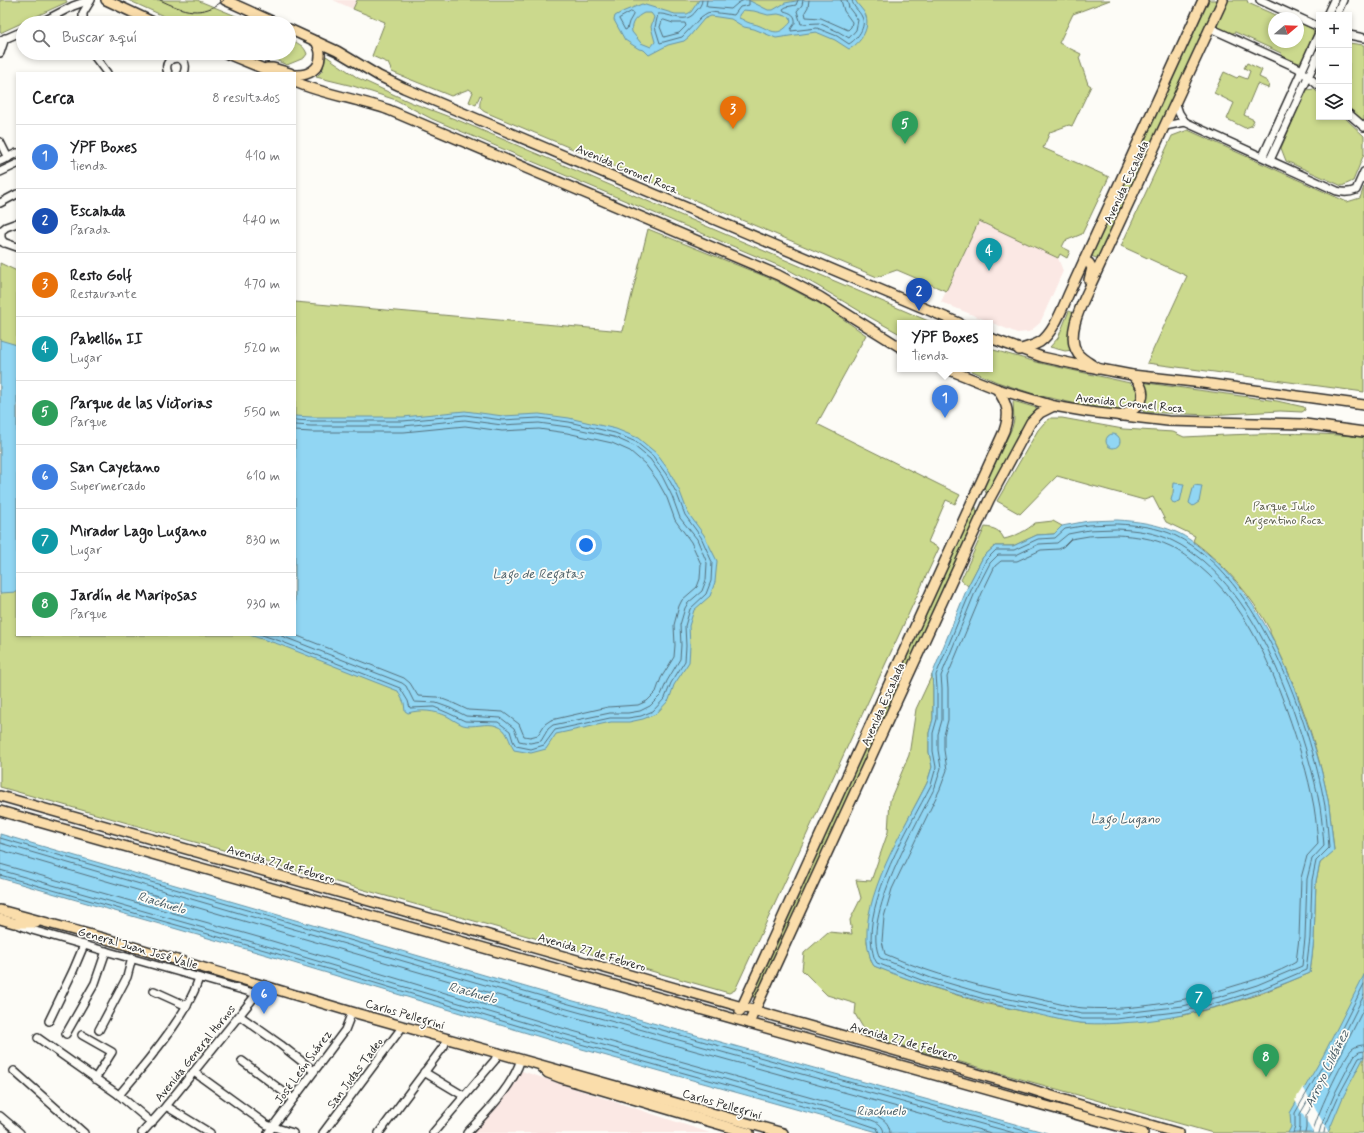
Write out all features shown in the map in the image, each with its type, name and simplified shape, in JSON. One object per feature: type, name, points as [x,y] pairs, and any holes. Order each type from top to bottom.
[{"type":"main road","points":[[106,0],[138,16]]},
{"type":"main road","points":[[125,0],[138,16]]},
{"type":"main road","points":[[225,0],[237,3],[262,16]]},
{"type":"main road","name":"Avenida Escalada","points":[[1019,350],[1040,342],[1049,334],[1203,0]]},
{"type":"main road","name":"Avenida Escalada","points":[[1098,369],[1078,354],[1075,345],[1074,330],[1080,309],[1223,0]]},
{"type":"main road","name":"Avenida Coronel Roca","points":[[296,32],[337,51],[379,76],[404,88],[952,320]]},
{"type":"main road","points":[[296,75],[305,75],[317,67],[320,56],[316,41]]},
{"type":"main road","points":[[243,60],[272,72]]},
{"type":"main road","points":[[264,69],[273,68],[287,72]]},
{"type":"main road","points":[[296,82],[327,93],[390,110],[778,275],[820,297],[897,346]]},
{"type":"main road","points":[[1079,271],[1080,280],[1069,304],[1071,309],[1080,309],[1081,296],[1092,270],[1091,265],[1084,260]]},
{"type":"main road","points":[[993,339],[1019,350],[1058,361],[1098,369],[1132,375],[1364,405]]},
{"type":"main road","name":"Avenida Coronel Roca","points":[[955,372],[997,389],[1054,406],[1089,412],[1168,421],[1305,424],[1364,432]]},
{"type":"main road","points":[[1119,416],[1135,410],[1142,399],[1142,388],[1139,381],[1132,375]]},
{"type":"main road","name":"Avenida Escalada","points":[[736,1020],[976,494],[1007,422],[1008,411],[1002,396],[997,389]]},
{"type":"main road","name":"Avenida Escalada","points":[[749,1023],[989,500],[1031,422],[1040,413],[1054,406]]},
{"type":"main road","points":[[976,494],[989,500]]},
{"type":"main road","name":"Avenida 27 de Febrero","points":[[0,796],[1027,1088],[1178,1133]]},
{"type":"main road","name":"Avenida 27 de Febrero","points":[[0,811],[736,1020],[1143,1133]]},
{"type":"main road","name":"General Juan José Valle","points":[[0,910],[264,985]]},
{"type":"main road","name":"General Juan José Valle","points":[[0,919],[14,923],[48,923]]},
{"type":"main road","name":"Carlos Pellegrini","points":[[264,985],[352,1012],[783,1133]]},
{"type":"main road","name":"Carlos Pellegrini","points":[[540,1064],[548,1073],[561,1078],[750,1133]]},
{"type":"street","points":[[54,16],[73,6],[91,0]]},
{"type":"street","points":[[83,16],[91,0]]},
{"type":"street","points":[[1260,0],[1316,26]]},
{"type":"street","points":[[1328,12],[1334,0]]},
{"type":"street","points":[[1337,12],[1343,0]]},
{"type":"street","points":[[1210,28],[1287,63],[1302,71],[1317,84]]},
{"type":"street","points":[[0,53],[3,39],[16,34]]},
{"type":"street","points":[[1352,36],[1364,38]]},
{"type":"street","points":[[1263,156],[1316,40]]},
{"type":"street","points":[[1270,160],[1316,59]]},
{"type":"street","points":[[97,60],[106,72]]},
{"type":"street","points":[[167,72],[166,68],[168,62],[171,60]]},
{"type":"street","points":[[182,60],[186,66],[185,71]]},
{"type":"street","points":[[1176,104],[1179,113],[1185,122]]},
{"type":"street","points":[[1352,117],[1364,128]]},
{"type":"street","points":[[1166,126],[1185,122],[1344,193],[1356,190],[1364,172]]},
{"type":"street","points":[[0,142],[8,158]]},
{"type":"street","points":[[0,162],[16,154]]},
{"type":"street","points":[[0,172],[16,164]]},
{"type":"street","points":[[0,203],[16,195]]},
{"type":"street","points":[[16,223],[6,227],[1,231],[2,242],[16,247]]},
{"type":"street","name":"General Juan José Valle","points":[[14,923],[32,930],[257,994]]},
{"type":"street","points":[[49,1021],[84,945]]},
{"type":"street","points":[[66,1034],[95,983],[106,951]]},
{"type":"street","points":[[99,1030],[127,977],[132,958]]},
{"type":"street","points":[[119,1095],[150,1060],[187,1006],[195,991],[199,978]]},
{"type":"street","name":"Avenida General Hornos","points":[[142,1133],[166,1106],[264,985]]},
{"type":"street","points":[[154,991],[187,1006]]},
{"type":"street","name":"José León Suárez","points":[[270,1130],[345,1030],[352,1012]]},
{"type":"street","points":[[240,1016],[314,1071]]},
{"type":"street","name":"San Judas Tadeo","points":[[323,1133],[403,1026]]},
{"type":"street","points":[[82,1035],[112,1052],[95,1079]]},
{"type":"street","points":[[38,1038],[119,1095],[152,1122]]},
{"type":"street","points":[[379,1133],[445,1044],[447,1038]]},
{"type":"street","points":[[432,1133],[495,1060],[498,1052]]},
{"type":"street","points":[[467,1133],[515,1076],[522,1059]]},
{"type":"street","points":[[242,1061],[293,1099]]},
{"type":"street","points":[[14,1070],[84,1133]]},
{"type":"street","points":[[194,1072],[270,1130],[293,1133]]},
{"type":"street","points":[[424,1072],[464,1096]]},
{"type":"street","points":[[166,1106],[210,1133]]},
{"type":"street","points":[[0,1116],[20,1133]]},
{"type":"shaded area","points":[[333,0],[357,0],[353,9]]},
{"type":"shaded area","points":[[979,221],[1058,258],[1063,271],[1040,323],[1029,332],[1017,333],[993,323],[993,320],[985,320],[941,302]]},
{"type":"shaded area","points":[[522,1071],[710,1133],[468,1133]]},
{"type":"green space","points":[[0,0],[66,0],[67,2],[37,16],[16,16],[16,26],[0,33]]},
{"type":"green space","points":[[128,0],[197,0],[236,16],[163,16]]},
{"type":"green space","points":[[357,0],[1110,0],[1073,14],[1059,43],[1081,54],[1079,58],[1088,84],[1091,86],[1072,126],[1069,125],[1050,132],[1043,148],[1109,177],[1082,234],[1065,241],[1062,247],[1070,251],[1067,258],[1060,254],[1058,258],[979,221],[946,291],[897,270],[877,277],[485,112],[480,107],[482,96],[480,95],[476,105],[469,102],[473,92],[469,89],[451,96],[392,72],[388,63],[372,56],[385,22],[353,9]]},
{"type":"green space","points":[[1207,0],[1217,0],[1099,259],[1091,256]]},
{"type":"green space","points":[[1228,0],[1247,0],[1248,3],[1268,12],[1268,47],[1235,32],[1231,34],[1218,28],[1216,24]]},
{"type":"green space","points":[[1304,25],[1313,29],[1314,33],[1302,62],[1299,63],[1283,58],[1281,53],[1270,48],[1304,48]]},
{"type":"green space","points":[[296,43],[304,48],[307,54],[304,58],[287,65],[275,60],[296,60]]},
{"type":"green space","points":[[1352,43],[1364,45],[1364,121],[1352,111]]},
{"type":"green space","points":[[326,56],[358,78],[410,102],[460,121],[926,320],[897,320],[897,332],[789,270],[432,119],[396,100],[353,86],[316,77],[322,71]]},
{"type":"green space","points":[[1247,63],[1262,70],[1259,77],[1267,81],[1269,85],[1268,88],[1257,84],[1244,115],[1254,120],[1251,126],[1245,128],[1227,119],[1234,103],[1214,93],[1224,72],[1237,78],[1239,76],[1247,79],[1250,71],[1244,68]]},
{"type":"green space","points":[[1314,89],[1316,91],[1316,120],[1347,120],[1364,136],[1364,154],[1353,181],[1342,186],[1286,161],[1281,148],[1306,90]]},
{"type":"green space","points":[[1188,130],[1347,202],[1360,198],[1364,187],[1364,392],[1147,363],[1187,276],[1121,246],[1172,136]]},
{"type":"green space","points":[[648,229],[774,280],[826,307],[866,335],[817,424],[960,495],[955,504],[946,500],[928,542],[939,548],[735,990],[729,993],[0,787],[0,263],[16,271],[16,636],[296,636],[296,302],[623,331]]},
{"type":"green space","points":[[1069,311],[1076,314],[1073,350],[1065,351],[1050,347],[1058,338]]},
{"type":"green space","points":[[993,350],[1040,363],[1130,383],[1137,392],[1138,397],[1137,404],[1123,411],[1077,404],[1037,395],[997,382],[975,372],[993,372]]},
{"type":"green space","points":[[1144,383],[1277,401],[1304,407],[1305,410],[1302,412],[1280,411],[1208,415],[1144,412],[1142,410],[1146,399]]},
{"type":"green space","points":[[1013,401],[1037,408],[1026,423],[989,493],[986,493],[984,486],[1012,428],[1014,420]]},
{"type":"green space","name":"Parque Julio Argentino Roca","points":[[1051,418],[1062,418],[1123,429],[1173,432],[1184,437],[1252,434],[1319,434],[1364,437],[1364,1132],[1213,1133],[868,1036],[855,1014],[856,1004],[827,995],[802,970],[804,953],[828,932],[852,934],[850,920],[861,898],[856,880],[871,881],[888,832],[890,800],[909,755],[916,709],[932,675],[933,719],[929,733],[929,752],[932,767],[927,783],[904,827],[869,914],[867,942],[871,961],[874,966],[928,986],[983,1003],[1081,1023],[1116,1023],[1184,1015],[1260,994],[1310,973],[1314,939],[1316,881],[1320,863],[1334,850],[1330,811],[1319,761],[1306,717],[1270,630],[1263,617],[1236,581],[1216,560],[1193,541],[1195,536],[1166,522],[1153,497],[1144,500],[1057,476],[1020,514],[997,501],[1038,430]]},
{"type":"green space","points":[[974,507],[976,507],[977,516],[757,997],[754,998],[753,995]]},
{"type":"green space","points":[[1053,521],[1062,526],[1054,534],[1037,535],[1013,546],[995,546],[983,557],[968,586],[961,580],[985,527],[1001,533],[1004,539],[1021,533],[1035,523]]},
{"type":"water","points":[[699,0],[748,0],[768,10],[773,10],[785,3],[801,0],[855,0],[866,16],[867,26],[863,36],[857,44],[849,49],[835,40],[816,32],[776,38],[754,29],[744,27],[731,19],[711,16],[704,19],[684,41],[668,45],[649,55],[644,50],[639,49],[625,40],[614,20],[615,16],[622,12],[642,4],[675,14],[687,14],[691,12]],"holes":[[[743,10],[768,15],[778,14],[790,17],[791,22],[783,30],[773,32],[739,18],[739,15]],[[644,13],[651,13],[654,17],[651,27],[655,42],[651,47],[641,43],[632,32],[634,21],[638,16]]]},
{"type":"water","points":[[0,340],[16,345],[16,592],[0,593]]},
{"type":"water","name":"Lago de Regatas","points":[[465,411],[503,416],[539,414],[569,418],[616,429],[638,438],[656,453],[670,472],[688,513],[704,535],[717,561],[715,582],[710,596],[694,610],[689,626],[689,662],[674,685],[669,700],[656,714],[629,722],[611,722],[556,734],[546,749],[531,753],[514,750],[506,733],[501,728],[493,725],[467,726],[447,716],[433,712],[418,711],[408,713],[405,711],[404,703],[398,691],[278,644],[252,636],[296,636],[296,416],[403,417]]},
{"type":"water","points":[[1110,434],[1116,434],[1120,438],[1120,444],[1116,448],[1110,448],[1106,444],[1106,438]]},
{"type":"water","points":[[1174,483],[1184,484],[1180,502],[1174,504],[1171,500]]},
{"type":"water","points":[[1194,485],[1202,486],[1199,502],[1193,506],[1189,503]]},
{"type":"water","name":"Lago Lugano","points":[[1117,520],[1147,523],[1169,529],[1185,536],[1225,570],[1240,587],[1265,625],[1276,645],[1294,687],[1321,768],[1329,805],[1334,851],[1320,863],[1316,881],[1314,939],[1310,973],[1267,990],[1203,1010],[1136,1022],[1095,1024],[1062,1020],[971,998],[912,981],[874,966],[868,949],[867,929],[870,908],[886,864],[927,783],[932,767],[929,752],[929,733],[933,719],[932,675],[968,586],[983,557],[995,546],[1013,546],[1037,535],[1054,534],[1062,526],[1088,521]]},
{"type":"water","name":"Riachuelo","points":[[0,834],[570,1000],[1047,1133],[881,1133],[557,1042],[267,955],[0,878]]},
{"type":"water","name":"Arroyo Cildáñez","points":[[1364,975],[1364,1057],[1343,1097],[1328,1133],[1288,1133],[1291,1127],[1290,1113],[1323,1056]]},
{"type":"pier","points":[[1303,1087],[1329,1133],[1313,1133],[1295,1100]]},
{"type":"tram line","points":[[160,0],[185,10],[192,11],[208,9],[216,6],[224,0]]},
{"type":"place","name":"Resto Golf","points":[[733,129]]},
{"type":"place","name":"Parque de las Victorias","points":[[905,144]]},
{"type":"place","name":"Pabellón II","points":[[989,271]]},
{"type":"place","name":"Escalada","points":[[919,311]]},
{"type":"place","name":"YPF Boxes","points":[[945,418]]},
{"type":"place","name":"San Cayetano","points":[[264,1014]]},
{"type":"place","name":"Mirador Lago Lugano","points":[[1199,1017]]},
{"type":"place","name":"Jardín de Mariposas","points":[[1266,1077]]}]
